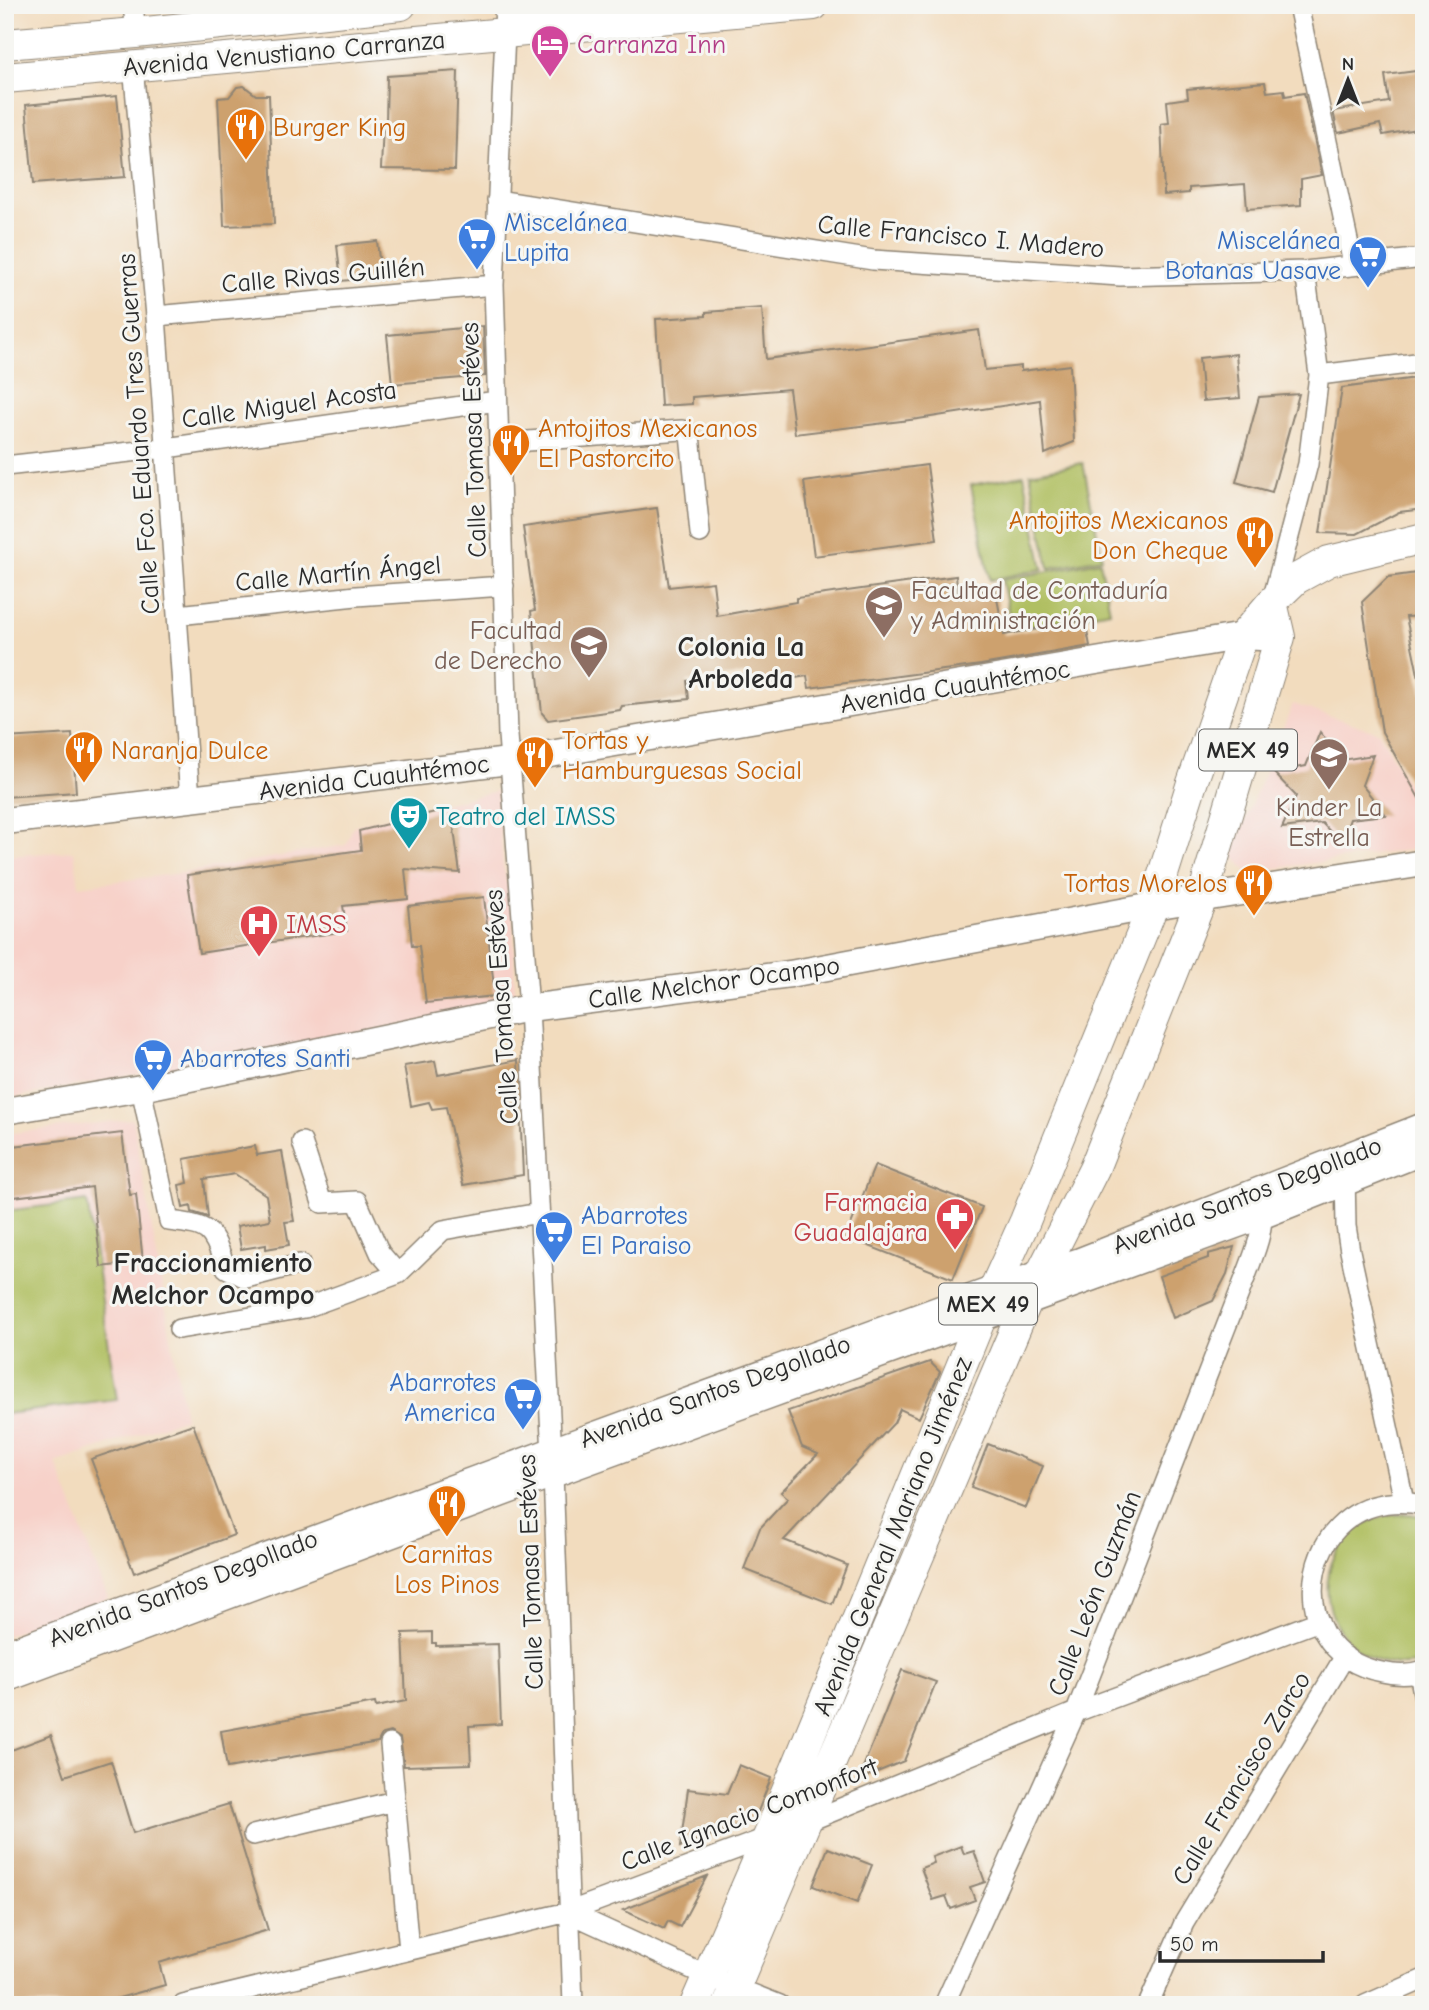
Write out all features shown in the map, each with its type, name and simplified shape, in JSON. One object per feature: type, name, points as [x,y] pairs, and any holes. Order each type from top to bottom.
[{"type":"main road","name":"Avenida Venustiano Carranza","points":[[5,44],[134,19],[401,5]]},
{"type":"main road","name":"Avenida Venustiano Carranza","points":[[5,78],[133,66],[505,19],[814,5]]},
{"type":"main road","points":[[1272,602],[1296,579],[1329,561],[1424,538]]},
{"type":"main road","name":"Avenida General Mariano Jiménez","points":[[695,2005],[768,1837],[1153,906],[1243,636],[1272,602]]},
{"type":"main road","name":"Avenida General Mariano Jiménez","points":[[732,1995],[1027,1301],[1094,1168],[1202,898],[1234,799],[1280,637],[1272,602]]},
{"type":"main road","name":"Avenida Cuauhtémoc","points":[[5,821],[509,761],[1243,636],[1280,637]]},
{"type":"main road","points":[[1191,786],[1234,799]]},
{"type":"main road","name":"Calle Melchor Ocampo","points":[[5,1111],[141,1088],[529,1008],[790,974],[1153,906],[1424,863]]},
{"type":"main road","name":"Avenida Santos Degollado","points":[[5,1654],[552,1462],[982,1318],[1346,1169],[1424,1126]]},
{"type":"main road","name":"Avenida Santos Degollado","points":[[1346,1169],[1424,1151]]},
{"type":"main road","name":"Avenida Santos Degollado","points":[[5,1679],[995,1289],[1260,1203]]},
{"type":"street","points":[[1298,5],[1353,264]]},
{"type":"street","name":"Calle Tomasa Estéves","points":[[505,19],[494,285],[509,761],[529,1008],[552,1462],[573,2005]]},
{"type":"street","name":"Calle Fco. Eduardo Tres Guerras","points":[[133,66],[156,316],[190,799]]},
{"type":"street","name":"Calle Francisco I. Madero","points":[[497,200],[873,260],[1120,276],[1305,271],[1424,258]]},
{"type":"street","name":"Avenida General Mariano Jiménez","points":[[1272,602],[1308,464],[1319,375],[1305,271]]},
{"type":"street","name":"Calle Rivas Guillén","points":[[156,316],[494,285]]},
{"type":"street","points":[[1319,375],[1424,362]]},
{"type":"street","name":"Calle Miguel Acosta","points":[[5,466],[166,448],[497,401]]},
{"type":"street","points":[[499,445],[528,440],[682,430],[690,435],[700,533]]},
{"type":"street","name":"Calle Martín Ángel","points":[[178,615],[356,596],[504,586]]},
{"type":"street","points":[[141,1088],[169,1221],[200,1224],[214,1235],[226,1268],[246,1278],[300,1264]]},
{"type":"street","points":[[302,1142],[321,1203],[357,1201],[380,1253],[398,1273]]},
{"type":"street","points":[[1346,1169],[1346,1226],[1350,1251],[1404,1501]]},
{"type":"street","name":"Calle León Guzmán","points":[[944,2005],[1076,1712],[1247,1273],[1260,1237],[1260,1203]]},
{"type":"street","points":[[179,1329],[305,1308],[398,1273],[443,1230],[539,1213]]},
{"type":"street","points":[[1424,1505],[1404,1501],[1380,1503],[1361,1510],[1344,1521],[1326,1542],[1315,1567],[1312,1588],[1319,1621],[1332,1643],[1345,1656],[1372,1671],[1395,1675],[1421,1672],[1424,1698]]},
{"type":"street","name":"Calle Ignacio Comonfort","points":[[183,2005],[568,1912],[806,1823],[1076,1712],[1319,1621]]},
{"type":"street","name":"Calle Francisco Zarco","points":[[1148,2005],[1184,1923],[1345,1656]]},
{"type":"street","points":[[390,1744],[409,1951]]},
{"type":"street","points":[[253,1835],[396,1801]]},
{"type":"street","points":[[568,1912],[707,1976],[732,1995],[780,2005]]},
{"type":"street","points":[[1365,2005],[1424,1979]]},
{"type":"shaded area","points":[[1293,704],[1379,732],[1424,814],[1424,848],[1248,872],[1231,854]]},
{"type":"shaded area","name":"IMSS","points":[[497,791],[503,865],[513,912],[515,1004],[5,1099],[5,856],[74,851],[79,886],[183,873],[346,845],[353,826]]},
{"type":"shaded area","points":[[133,1119],[185,1418],[56,1463],[108,1598],[5,1636],[5,1134]]},
{"type":"green space","points":[[1083,463],[1102,558],[1049,568],[1030,473]]},
{"type":"green space","points":[[1024,475],[1043,569],[990,580],[971,485]]},
{"type":"green space","points":[[1100,561],[1110,611],[1012,629],[1002,580]]},
{"type":"green space","points":[[87,1201],[117,1400],[5,1414],[5,1211]]},
{"type":"green space","points":[[1410,1514],[1424,1517],[1424,1662],[1395,1665],[1363,1654],[1346,1639],[1334,1620],[1328,1599],[1328,1577],[1335,1556],[1348,1537],[1373,1520]]},
{"type":"building","points":[[1424,70],[1422,128],[1383,135],[1380,124],[1338,133],[1333,111],[1389,102],[1385,75]]},
{"type":"building","points":[[458,71],[455,170],[381,169],[387,76]]},
{"type":"building","points":[[1265,82],[1267,92],[1284,90],[1285,96],[1304,93],[1322,175],[1301,179],[1301,205],[1247,209],[1245,184],[1189,188],[1189,193],[1164,195],[1161,124],[1169,123],[1167,101],[1188,98],[1187,89]]},
{"type":"building","name":"Burger King","points":[[244,86],[256,95],[269,95],[274,224],[224,226],[218,98],[229,97],[237,87]]},
{"type":"building","points":[[117,96],[125,177],[33,184],[26,105]]},
{"type":"building","points":[[377,241],[381,277],[341,281],[337,245]]},
{"type":"building","points":[[762,308],[766,359],[979,330],[985,370],[1021,366],[1021,371],[1070,365],[1074,442],[1045,454],[1040,400],[795,434],[789,389],[692,397],[692,404],[661,406],[656,319],[706,316],[706,312]]},
{"type":"building","points":[[483,326],[485,376],[392,384],[387,335]]},
{"type":"building","points":[[1236,354],[1240,398],[1203,401],[1199,358]]},
{"type":"building","points":[[1424,377],[1424,509],[1399,512],[1357,534],[1320,533],[1342,388]]},
{"type":"building","points":[[1299,394],[1272,492],[1236,482],[1259,397]]},
{"type":"building","points":[[927,465],[937,540],[814,556],[804,482]]},
{"type":"building","points":[[657,508],[669,587],[713,582],[717,616],[796,602],[796,598],[956,576],[958,595],[995,588],[1004,635],[1085,620],[1090,646],[981,665],[809,688],[807,676],[748,686],[746,674],[687,681],[689,699],[622,706],[620,710],[548,720],[542,713],[531,611],[535,610],[523,527]]},
{"type":"building","points":[[1424,572],[1424,616],[1406,617],[1424,703],[1424,807],[1382,732],[1362,602],[1388,577]]},
{"type":"building","name":"Kinder La Estrella","points":[[1320,732],[1342,760],[1373,755],[1362,785],[1386,815],[1350,819],[1341,843],[1322,823],[1282,828],[1296,796],[1273,772],[1306,766]]},
{"type":"building","points":[[72,734],[76,792],[5,797],[5,738]]},
{"type":"building","points":[[451,808],[460,873],[405,869],[408,899],[343,906],[347,931],[199,953],[187,875],[361,850],[359,831]]},
{"type":"building","points":[[484,897],[495,996],[426,1003],[419,946],[412,946],[408,906]]},
{"type":"building","points":[[518,1060],[523,1175],[463,1185],[446,1107],[432,1109],[429,1102],[411,1106],[404,1066],[435,1061],[438,1075]]},
{"type":"building","points":[[122,1133],[130,1195],[136,1194],[143,1262],[101,1267],[92,1187],[5,1198],[5,1147]]},
{"type":"building","points":[[255,1146],[257,1155],[282,1151],[294,1221],[285,1222],[289,1245],[241,1249],[237,1226],[270,1220],[266,1195],[235,1174],[204,1179],[208,1217],[192,1212],[191,1206],[183,1208],[179,1185],[188,1183],[184,1159]]},
{"type":"building","points":[[875,1165],[982,1207],[953,1279],[846,1237]]},
{"type":"building","points":[[1234,1247],[1227,1274],[1213,1301],[1173,1318],[1159,1276],[1208,1258],[1208,1254]]},
{"type":"building","points":[[930,1362],[940,1372],[919,1418],[900,1409],[894,1423],[784,1540],[847,1565],[832,1604],[744,1569],[760,1528],[788,1498],[781,1492],[818,1454],[802,1447],[788,1411]]},
{"type":"building","points":[[193,1424],[234,1535],[134,1573],[91,1459]]},
{"type":"building","points":[[988,1444],[1043,1466],[1026,1508],[971,1487]]},
{"type":"building","points":[[432,1632],[432,1643],[436,1643],[436,1646],[498,1644],[501,1724],[469,1726],[471,1764],[404,1766],[400,1738],[390,1732],[382,1734],[378,1742],[227,1768],[221,1731],[375,1703],[376,1707],[406,1701],[403,1633]]},
{"type":"building","points":[[902,1670],[936,1682],[904,1761],[858,1780]]},
{"type":"building","points":[[51,1735],[65,1776],[111,1761],[133,1833],[229,1804],[268,1930],[159,1963],[165,1985],[94,2005],[13,2005],[5,1976],[5,1766],[10,1764],[6,1752]]},
{"type":"building","points":[[739,1765],[771,1778],[755,1819],[680,1847],[688,1789],[727,1794]]},
{"type":"building","points":[[961,1846],[964,1854],[974,1851],[985,1882],[970,1887],[975,1900],[951,1909],[946,1896],[933,1900],[921,1868],[934,1863],[932,1857]]},
{"type":"building","points":[[828,1848],[872,1865],[857,1903],[813,1886]]},
{"type":"building","points":[[707,1876],[680,1927],[668,1921],[664,1929],[623,1910]]},
{"type":"place","name":"Carranza Inn","points":[[550,78]]},
{"type":"place","name":"Burger King","points":[[246,161]]},
{"type":"place","name":"Miscelánea Lupita","points":[[477,271]]},
{"type":"place","name":"Miscelánea Botanas Uasave","points":[[1368,289]]},
{"type":"place","name":"Antojitos Mexicanos El Pastorcito","points":[[511,477]]},
{"type":"place","name":"Antojitos Mexicanos Don Cheque","points":[[1255,569]]},
{"type":"place","name":"Facultad de Contaduría y Administración","points":[[884,639]]},
{"type":"place","name":"Facultad de Derecho","points":[[589,679]]},
{"type":"place","name":"Naranja Dulce","points":[[84,784]]},
{"type":"place","name":"Tortas y Hamburguesas Social","points":[[535,789]]},
{"type":"place","name":"Kinder La Estrella","points":[[1329,791]]},
{"type":"place","name":"Teatro del IMSS","points":[[409,850]]},
{"type":"place","name":"Tortas Morelos","points":[[1254,917]]},
{"type":"place","name":"IMSS","points":[[259,958]]},
{"type":"place","name":"Abarrotes Santi","points":[[153,1092]]},
{"type":"place","name":"Farmacia Guadalajara","points":[[955,1251]]},
{"type":"place","name":"Abarrotes El Paraiso","points":[[554,1264]]},
{"type":"place","name":"Abarrotes America","points":[[523,1431]]},
{"type":"place","name":"Carnitas Los Pinos","points":[[447,1538]]},
{"type":"district","name":"Colonia La Arboleda","points":[[741,662]]},
{"type":"district","name":"Fraccionamiento Melchor Ocampo","points":[[213,1278]]}]
